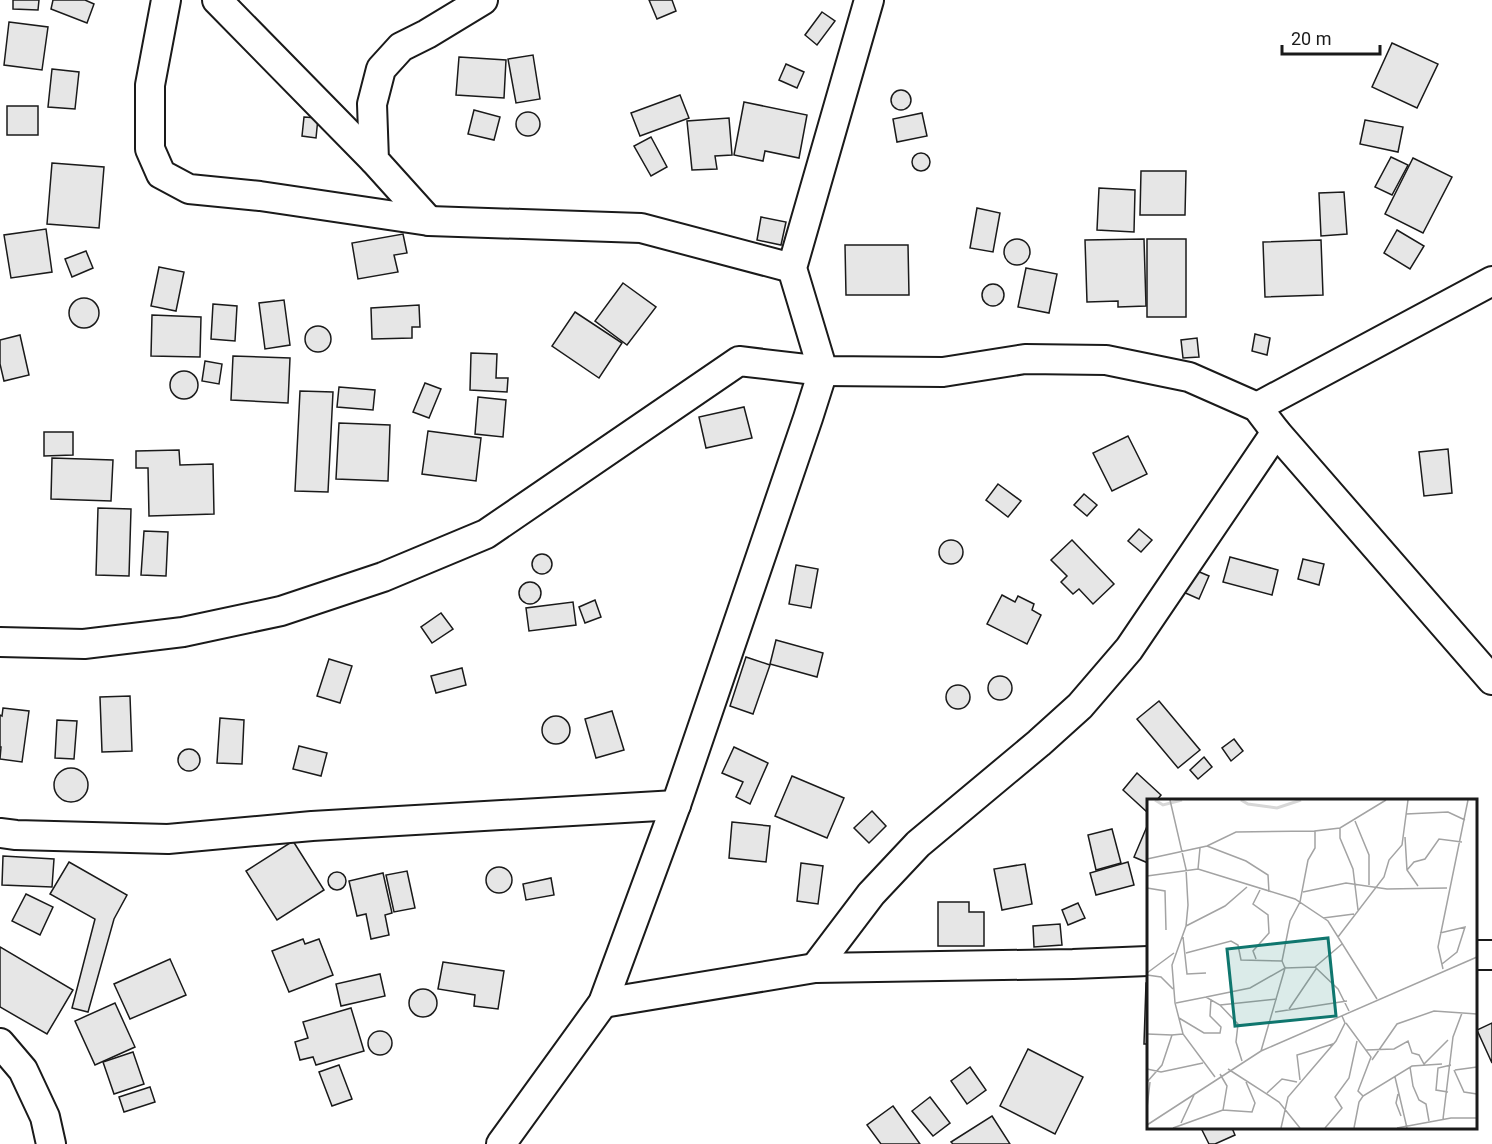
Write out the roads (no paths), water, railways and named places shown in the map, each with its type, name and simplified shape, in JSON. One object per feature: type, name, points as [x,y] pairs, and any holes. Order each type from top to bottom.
[{"type":"street","points":[[166,0],[150,86],[150,148],[161,174],[189,189],[260,196],[429,221],[641,228],[792,268]]},
{"type":"street","points":[[217,0],[374,160],[429,221]]},
{"type":"street","points":[[374,160],[372,104],[381,69],[401,47],[483,0]]},
{"type":"street","points":[[501,1144],[603,1003],[676,805],[805,429],[823,370],[792,268],[869,0]]},
{"type":"street","points":[[1257,407],[1492,281]]},
{"type":"street","points":[[0,642],[84,644],[183,632],[281,611],[383,577],[486,534],[739,361],[823,370],[943,372],[1025,359],[1106,360],[1189,377],[1257,407],[1276,432],[1492,680]]},
{"type":"street","points":[[814,968],[871,894],[918,844],[1080,706],[1129,650],[1276,432]]},
{"type":"street","points":[[0,833],[168,839],[312,826],[676,805]]},
{"type":"street","points":[[603,1003],[814,968],[1147,961]]},
{"type":"street","points":[[0,1043],[24,1070],[45,1117],[51,1144]]}]
